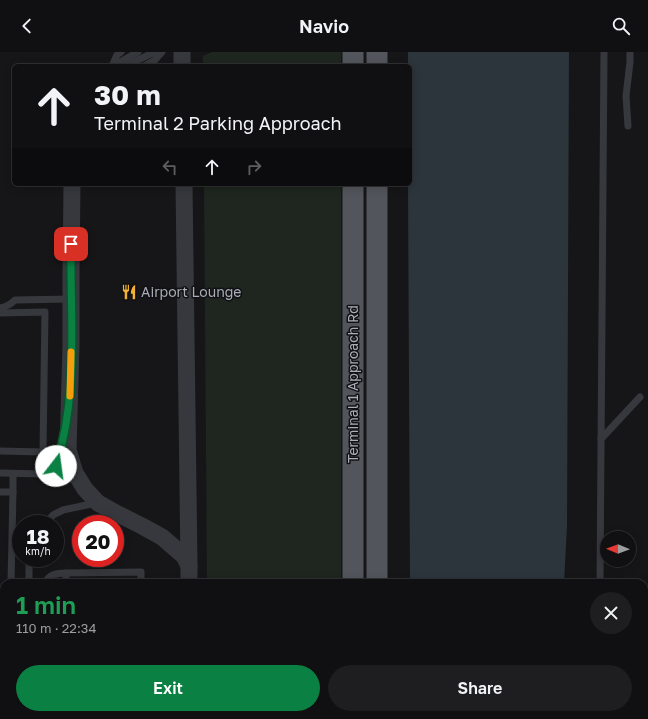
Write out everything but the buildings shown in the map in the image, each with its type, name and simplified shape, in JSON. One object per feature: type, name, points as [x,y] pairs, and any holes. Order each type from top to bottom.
[{"type":"main road","points":[[353,52],[353,64]]},
{"type":"main road","points":[[377,52],[377,64]]},
{"type":"main road","name":"Terminal 1 Approach Rd","points":[[353,186],[353,579]]},
{"type":"main road","name":"Terminal 1 Approach Rd","points":[[377,186],[377,579]]},
{"type":"street","points":[[182,52],[182,64]]},
{"type":"street","points":[[72,186],[72,345],[68,450],[74,473],[85,489],[98,503],[162,537],[184,556],[189,575]]},
{"type":"street","points":[[184,186],[189,575]]},
{"type":"lane","points":[[113,64],[117,55],[121,52]]},
{"type":"lane","points":[[118,64],[138,52]]},
{"type":"lane","points":[[129,64],[155,52]]},
{"type":"lane","points":[[148,64],[155,60],[162,52]]},
{"type":"lane","points":[[600,579],[604,52]]},
{"type":"lane","points":[[628,126],[626,96],[630,52]]},
{"type":"lane","points":[[0,308],[15,300],[71,299]]},
{"type":"lane","points":[[0,313],[45,312],[43,452],[0,451]]},
{"type":"lane","points":[[601,439],[640,397]]},
{"type":"lane","points":[[0,473],[48,474],[53,470],[59,456],[70,400]]},
{"type":"lane","points":[[11,579],[13,474]]},
{"type":"lane","points":[[0,492],[13,492]]},
{"type":"lane","points":[[53,515],[63,510],[98,503]]},
{"type":"lane","points":[[28,567],[28,579]]},
{"type":"lane","points":[[47,579],[52,575],[66,573],[141,572],[141,579]]},
{"type":"lane","points":[[66,573],[66,579]]},
{"type":"shaded area","points":[[212,52],[341,52],[341,64],[203,64],[203,56]]},
{"type":"shaded area","points":[[408,52],[569,52],[567,526],[564,579],[410,579],[408,186],[412,186],[412,64],[408,64]]},
{"type":"shaded area","points":[[204,186],[341,186],[341,579],[207,579]]},
{"type":"slow traffic","points":[[70,396],[71,352]]},
{"type":"place","name":"Airport Lounge","points":[[129,292]]},
{"type":"route","points":[[56,466],[68,416],[70,400],[72,345],[71,244]]}]
